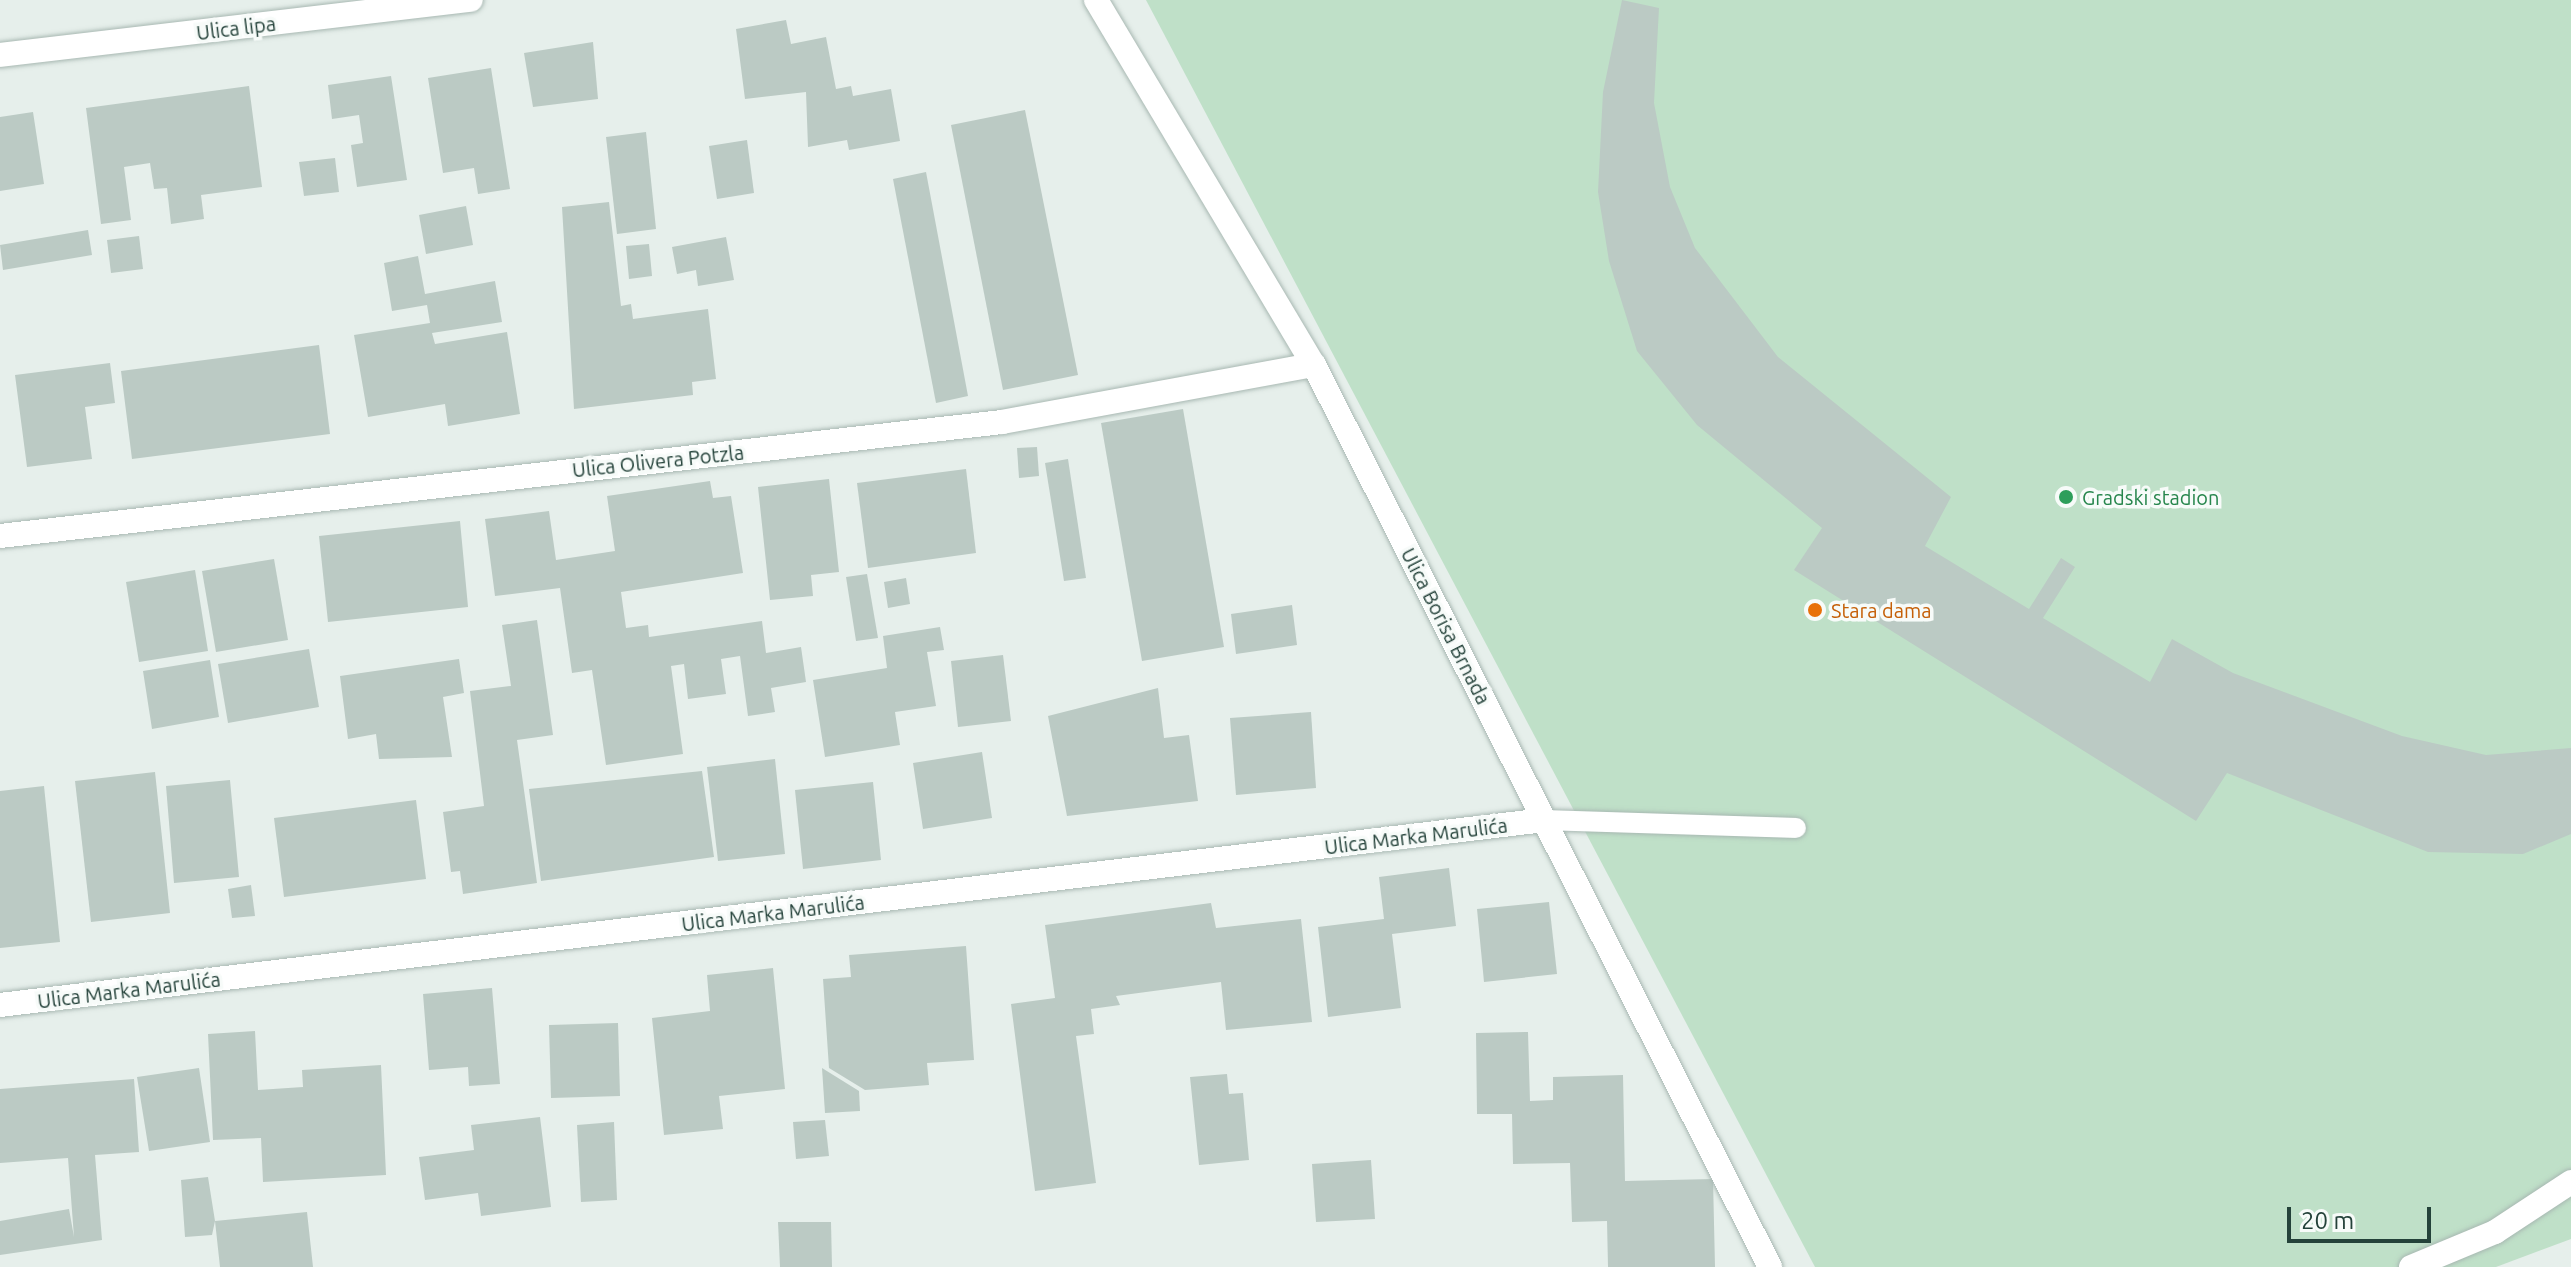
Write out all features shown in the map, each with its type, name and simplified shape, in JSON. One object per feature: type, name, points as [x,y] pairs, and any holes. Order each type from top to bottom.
[{"type":"street","name":"Ulica lipa","points":[[0,55],[471,0]]},
{"type":"street","name":"Ulica Borisa Brnada","points":[[1096,0],[1314,365],[1770,1267]]},
{"type":"street","name":"Ulica Olivera Potzla","points":[[0,536],[1002,422],[1314,365]]},
{"type":"street","name":"Ulica Marka Marulića","points":[[0,1005],[1545,820]]},
{"type":"street","points":[[2411,1267],[2495,1232],[2571,1182]]},
{"type":"lane","points":[[1545,820],[1796,828]]},
{"type":"green space","name":"Gradski stadion","points":[[1146,0],[2571,0],[2571,1239],[2496,1267],[1815,1267]]},
{"type":"building","points":[[1622,0],[1659,8],[1654,103],[1670,187],[1695,248],[1778,357],[1951,497],[1925,546],[2029,609],[2061,558],[2075,567],[2043,618],[2150,682],[2172,639],[2233,673],[2402,736],[2486,755],[2571,748],[2571,834],[2523,854],[2428,852],[2227,773],[2196,821],[1794,570],[1822,528],[1697,425],[1637,351],[1609,261],[1598,192],[1603,92]]},
{"type":"building","points":[[786,20],[791,44],[826,37],[836,89],[851,86],[853,96],[891,89],[900,141],[849,150],[847,140],[808,147],[806,92],[745,99],[736,29]]},
{"type":"building","points":[[593,42],[598,99],[533,107],[524,53]]},
{"type":"building","points":[[491,68],[510,189],[478,194],[474,168],[443,173],[428,78]]},
{"type":"building","points":[[391,76],[407,180],[357,187],[351,145],[363,143],[359,115],[332,119],[328,85]]},
{"type":"building","points":[[249,86],[262,187],[201,195],[204,219],[171,224],[167,188],[154,189],[150,163],[124,167],[131,220],[101,224],[86,108]]},
{"type":"building","points":[[1025,110],[1078,375],[1003,390],[951,125]]},
{"type":"building","points":[[33,112],[44,184],[0,191],[0,117]]},
{"type":"building","points":[[646,132],[656,229],[617,234],[606,137]]},
{"type":"building","points":[[747,140],[754,193],[717,199],[709,146]]},
{"type":"building","points":[[335,158],[339,192],[304,196],[299,162]]},
{"type":"building","points":[[926,172],[968,396],[936,403],[893,179]]},
{"type":"building","points":[[609,202],[621,306],[631,304],[633,319],[708,309],[716,379],[692,382],[693,395],[574,409],[562,207]]},
{"type":"building","points":[[466,206],[473,245],[426,254],[419,215]]},
{"type":"building","points":[[88,230],[92,255],[3,270],[0,245]]},
{"type":"building","points":[[139,236],[143,269],[111,273],[107,240]]},
{"type":"building","points":[[726,237],[734,280],[698,286],[696,270],[677,274],[672,247]]},
{"type":"building","points":[[649,244],[652,276],[629,279],[626,246]]},
{"type":"building","points":[[418,256],[425,294],[495,281],[502,322],[432,333],[435,344],[507,332],[520,414],[448,426],[445,404],[368,417],[354,335],[430,323],[427,305],[392,311],[384,263]]},
{"type":"building","points":[[319,345],[330,434],[132,459],[121,371]]},
{"type":"building","points":[[110,363],[115,403],[85,407],[92,459],[27,467],[15,375]]},
{"type":"building","points":[[1183,409],[1224,647],[1142,661],[1101,423]]},
{"type":"building","points":[[1037,447],[1039,476],[1019,478],[1017,448]]},
{"type":"building","points":[[1068,459],[1086,578],[1064,581],[1045,463]]},
{"type":"building","points":[[966,469],[976,553],[868,568],[857,483]]},
{"type":"building","points":[[829,479],[839,572],[811,575],[813,596],[770,600],[758,487]]},
{"type":"building","points":[[710,481],[713,498],[731,496],[743,573],[621,592],[626,628],[648,625],[649,637],[762,621],[766,653],[801,647],[806,682],[771,688],[775,712],[748,716],[740,656],[721,659],[726,694],[688,699],[684,664],[671,666],[683,754],[606,765],[592,670],[572,673],[560,588],[495,596],[485,519],[549,511],[556,560],[615,551],[607,496]]},
{"type":"building","points":[[460,521],[468,607],[328,622],[319,536]]},
{"type":"building","points":[[274,559],[288,640],[216,652],[202,571]]},
{"type":"building","points":[[195,570],[208,651],[139,662],[126,582]]},
{"type":"building","points":[[867,574],[878,638],[856,641],[846,577]]},
{"type":"building","points":[[906,578],[910,604],[888,608],[884,582]]},
{"type":"building","points":[[1292,605],[1297,645],[1236,654],[1231,614]]},
{"type":"building","points":[[537,620],[553,735],[517,740],[537,883],[463,894],[460,871],[451,872],[443,812],[484,806],[470,691],[511,686],[502,625]]},
{"type":"building","points":[[940,627],[944,650],[927,652],[936,706],[895,712],[900,745],[825,757],[813,680],[887,668],[883,636]]},
{"type":"building","points":[[309,649],[319,707],[228,723],[218,664]]},
{"type":"building","points":[[1003,655],[1011,721],[958,727],[951,661]]},
{"type":"building","points":[[459,659],[464,693],[443,697],[452,757],[379,759],[376,734],[348,739],[340,676]]},
{"type":"building","points":[[210,660],[219,717],[152,729],[143,671]]},
{"type":"building","points":[[1158,688],[1164,738],[1189,735],[1198,801],[1067,816],[1048,716]]},
{"type":"building","points":[[1311,712],[1316,788],[1236,795],[1230,718]]},
{"type":"building","points":[[982,752],[992,818],[923,829],[913,763]]},
{"type":"building","points":[[775,759],[785,854],[718,861],[707,767]]},
{"type":"building","points":[[702,771],[714,857],[541,881],[529,789]]},
{"type":"building","points":[[155,772],[170,913],[91,922],[75,781]]},
{"type":"building","points":[[230,780],[239,877],[174,883],[166,786]]},
{"type":"building","points":[[873,782],[881,860],[803,869],[795,790]]},
{"type":"building","points":[[44,786],[60,942],[0,948],[0,791]]},
{"type":"building","points":[[416,800],[426,879],[284,897],[274,818]]},
{"type":"building","points":[[1449,868],[1456,926],[1392,934],[1401,1008],[1328,1017],[1318,927],[1384,919],[1379,877]]},
{"type":"building","points":[[251,885],[255,916],[232,918],[228,889]]},
{"type":"building","points":[[1549,902],[1557,974],[1484,982],[1477,909]]},
{"type":"building","points":[[1211,903],[1216,928],[1301,919],[1312,1022],[1226,1030],[1221,982],[1116,996],[1120,1005],[1091,1009],[1094,1034],[1076,1036],[1096,1183],[1035,1191],[1011,1004],[1055,998],[1045,925]]},
{"type":"building","points":[[966,946],[974,1060],[927,1063],[929,1085],[865,1090],[829,1068],[823,979],[851,977],[849,955]]},
{"type":"building","points":[[773,968],[785,1089],[719,1096],[723,1129],[664,1135],[652,1018],[710,1011],[707,975]]},
{"type":"building","points":[[492,988],[500,1084],[469,1086],[468,1067],[429,1070],[423,994]]},
{"type":"building","points":[[618,1023],[620,1096],[551,1098],[549,1025]]},
{"type":"building","points":[[255,1031],[258,1090],[303,1087],[302,1070],[381,1065],[386,1175],[263,1182],[261,1138],[213,1140],[208,1034]]},
{"type":"building","points":[[1528,1032],[1530,1101],[1553,1100],[1553,1077],[1623,1075],[1625,1181],[1713,1179],[1715,1267],[1608,1267],[1607,1221],[1572,1222],[1570,1163],[1513,1164],[1512,1114],[1477,1114],[1476,1033]]},
{"type":"building","points":[[199,1068],[210,1142],[149,1151],[137,1077]]},
{"type":"building","points":[[822,1068],[859,1091],[860,1111],[825,1113]]},
{"type":"building","points":[[1227,1074],[1229,1094],[1243,1093],[1249,1160],[1199,1165],[1190,1077]]},
{"type":"building","points":[[134,1079],[139,1152],[95,1155],[102,1240],[0,1255],[0,1221],[69,1209],[74,1237],[68,1158],[0,1163],[0,1089]]},
{"type":"building","points":[[540,1117],[551,1207],[481,1216],[478,1193],[425,1200],[419,1157],[474,1150],[471,1125]]},
{"type":"building","points":[[825,1120],[829,1156],[796,1159],[793,1122]]},
{"type":"building","points":[[614,1122],[617,1200],[581,1202],[577,1125]]},
{"type":"building","points":[[1371,1160],[1375,1219],[1316,1222],[1312,1164]]},
{"type":"building","points":[[208,1177],[215,1221],[212,1235],[185,1237],[181,1180]]},
{"type":"building","points":[[307,1212],[313,1267],[220,1267],[215,1221]]},
{"type":"building","points":[[778,1222],[831,1222],[832,1267],[780,1267]]},
{"type":"place","name":"Gradski stadion","points":[[2066,497]]},
{"type":"place","name":"Stara dama","points":[[1815,610]]}]
